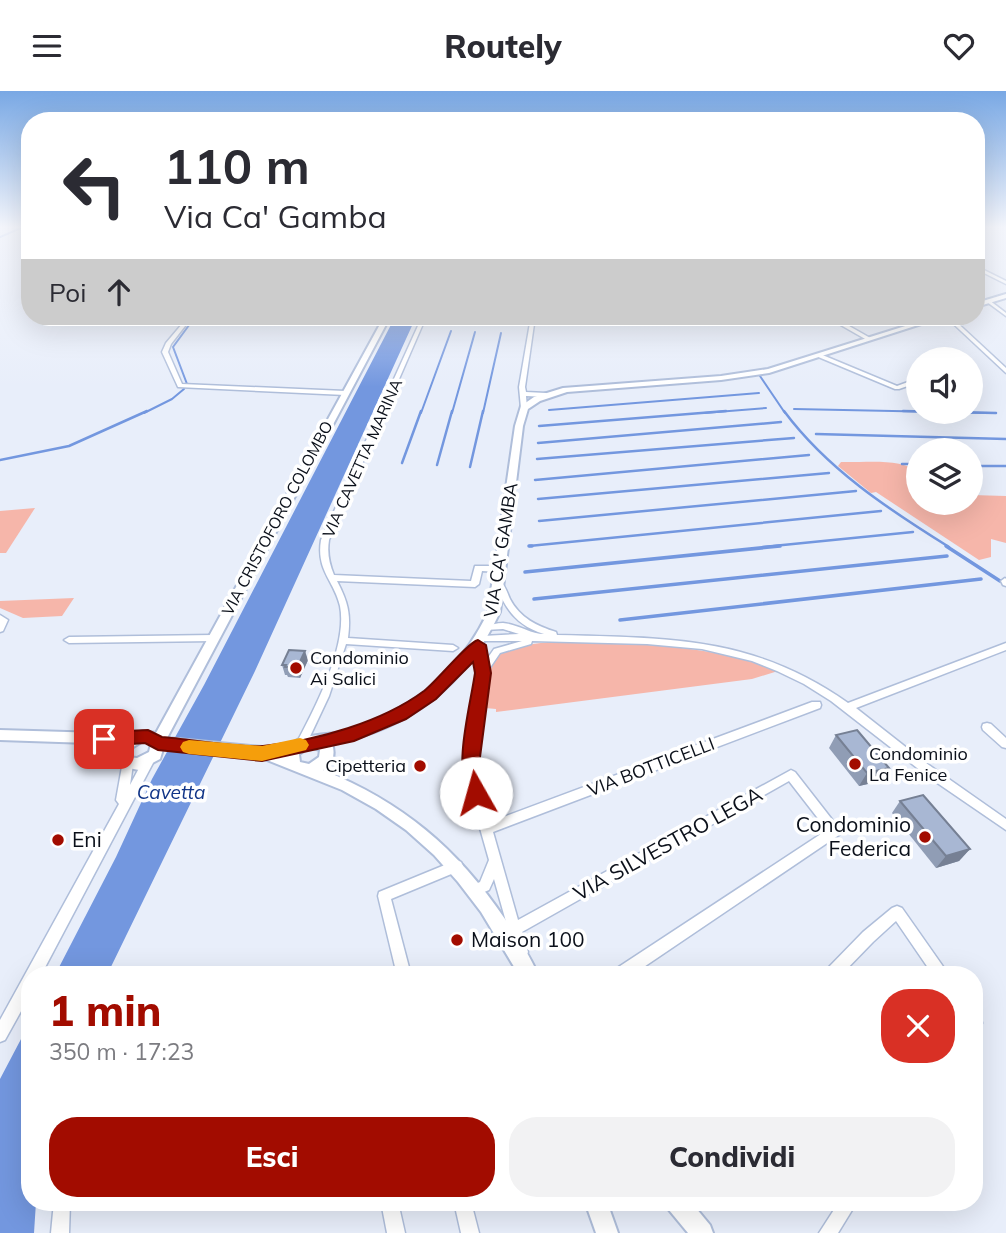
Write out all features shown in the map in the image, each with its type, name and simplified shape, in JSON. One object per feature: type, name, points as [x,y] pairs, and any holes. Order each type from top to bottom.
[{"type":"street","points":[[985,302],[1006,296]]},
{"type":"street","points":[[989,301],[1006,315]]},
{"type":"street","points":[[183,326],[165,352],[180,386],[345,393]]},
{"type":"street","name":"VIA CRISTOFORO COLOMBO","points":[[153,746],[382,326]]},
{"type":"street","name":"VIA CAVETTA MARINA","points":[[314,744],[346,623],[344,606],[322,561],[325,540],[420,326]]},
{"type":"street","points":[[532,326],[522,394],[524,408],[546,395]]},
{"type":"street","points":[[846,326],[869,339]]},
{"type":"street","points":[[522,394],[546,395],[566,390],[769,371],[911,326]]},
{"type":"street","points":[[957,326],[1006,371]]},
{"type":"street","points":[[818,355],[897,388],[906,385]]},
{"type":"street","name":"VIA CA' GAMBA","points":[[307,770],[318,767],[314,744],[354,734],[400,714],[430,695],[457,671],[483,637],[494,612],[519,426],[524,408]]},
{"type":"street","points":[[331,578],[475,584],[478,568],[499,574],[509,604],[519,619],[538,630],[561,638]]},
{"type":"street","points":[[0,618],[3,620],[0,629]]},
{"type":"street","points":[[525,966],[476,793],[471,757],[483,673],[483,637],[693,643],[766,662],[806,680],[848,707],[924,768],[1006,825]]},
{"type":"street","points":[[69,640],[213,638]]},
{"type":"street","points":[[483,673],[492,655],[503,647],[561,638]]},
{"type":"street","points":[[343,641],[453,648]]},
{"type":"street","points":[[848,707],[1006,646]]},
{"type":"street","name":"VIA BOTTICELLI","points":[[486,829],[816,705]]},
{"type":"street","points":[[987,727],[1006,744]]},
{"type":"street","points":[[0,736],[86,739],[153,746]]},
{"type":"street","points":[[86,739],[137,765],[153,746]]},
{"type":"street","points":[[117,817],[126,786],[126,744],[262,753],[314,744]]},
{"type":"street","points":[[292,763],[291,755],[314,744]]},
{"type":"street","points":[[314,744],[340,781]]},
{"type":"street","points":[[38,966],[153,746]]},
{"type":"street","points":[[262,753],[340,781],[379,802],[421,832],[457,866],[486,906],[522,966]]},
{"type":"street","name":"VIA SILVESTRO LEGA","points":[[516,928],[790,775],[835,831],[632,966]]},
{"type":"street","points":[[475,890],[485,885],[495,862]]},
{"type":"street","points":[[402,966],[384,896],[457,866]]},
{"type":"street","points":[[486,906],[498,901],[502,882]]},
{"type":"street","points":[[840,966],[867,937],[897,912],[936,966]]},
{"type":"street","points":[[0,1035],[21,996]]},
{"type":"street","points":[[60,1233],[61,1211]]},
{"type":"street","points":[[391,1211],[396,1233]]},
{"type":"street","points":[[465,1211],[470,1233]]},
{"type":"street","points":[[599,1211],[607,1233]]},
{"type":"street","points":[[684,1211],[702,1233]]},
{"type":"street","points":[[828,1233],[843,1211]]},
{"type":"shaded area","points":[[841,462],[871,462],[906,466],[906,512],[876,492],[871,493],[838,466]]},
{"type":"shaded area","points":[[983,495],[1006,496],[1006,543],[991,539],[991,557],[979,560],[911,515],[983,515]]},
{"type":"shaded area","points":[[35,508],[6,553],[0,553],[0,511]]},
{"type":"shaded area","points":[[74,598],[62,616],[23,618],[0,608],[0,601]]},
{"type":"shaded area","points":[[563,641],[699,650],[778,671],[752,679],[496,712],[496,709],[485,708],[488,674],[496,657],[512,648]]},
{"type":"water","name":"Cavetta","points":[[390,326],[412,326],[255,671],[111,966],[60,966],[116,857],[152,779],[204,685]]},
{"type":"water","points":[[21,1039],[21,1211],[35,1211],[34,1233],[0,1233],[0,1079]]},
{"type":"building","points":[[289,650],[305,651],[297,668],[282,665]]},
{"type":"building","points":[[857,730],[889,768],[867,773],[836,735]]},
{"type":"building","points":[[923,795],[970,849],[946,856],[900,801]]},
{"type":"waterway","points":[[187,384],[173,347],[188,326]]},
{"type":"waterway","points":[[421,413],[451,331]]},
{"type":"waterway","points":[[452,413],[475,332]]},
{"type":"waterway","points":[[483,413],[501,333]]},
{"type":"waterway","points":[[760,376],[785,413]]},
{"type":"waterway","points":[[144,413],[172,399],[184,389]]},
{"type":"waterway","points":[[549,410],[759,393]]},
{"type":"waterway","points":[[704,413],[766,408]]},
{"type":"waterway","points":[[794,409],[991,413]]},
{"type":"waterway","points":[[0,460],[69,446],[147,411]]},
{"type":"waterway","points":[[402,463],[421,411]]},
{"type":"waterway","points":[[437,465],[452,411]]},
{"type":"waterway","points":[[470,467],[483,411]]},
{"type":"waterway","points":[[539,426],[726,411]]},
{"type":"waterway","points":[[784,411],[819,451],[860,487],[949,547]]},
{"type":"waterway","points":[[903,411],[996,413]]},
{"type":"waterway","points":[[538,443],[781,422]]},
{"type":"waterway","points":[[816,434],[1006,439]]},
{"type":"waterway","points":[[537,459],[794,438]]},
{"type":"waterway","points":[[535,480],[809,455]]},
{"type":"waterway","points":[[983,466],[1006,466]]},
{"type":"waterway","points":[[538,499],[829,473]]},
{"type":"waterway","points":[[539,521],[856,491]]},
{"type":"waterway","points":[[532,546],[529,546],[881,511]]},
{"type":"waterway","points":[[763,547],[913,532]]},
{"type":"waterway","points":[[525,572],[780,546]]},
{"type":"waterway","points":[[946,546],[1000,581]]},
{"type":"waterway","points":[[534,599],[947,556]]},
{"type":"waterway","points":[[620,620],[981,579]]},
{"type":"slow traffic","points":[[189,747],[262,753],[300,745]]},
{"type":"place","name":"Condominio Ai Salici","points":[[296,668]]},
{"type":"place","name":"Condominio La Fenice","points":[[855,764]]},
{"type":"place","name":"Cipetteria","points":[[420,766]]},
{"type":"place","name":"Condominio Federica","points":[[925,837]]},
{"type":"place","name":"Eni","points":[[58,840]]},
{"type":"place","name":"Maison 100","points":[[457,940]]},
{"type":"route","points":[[104,739],[148,736],[158,743],[184,747],[262,753],[354,734],[400,714],[430,695],[457,671],[478,645],[483,673],[471,757],[476,793]]}]
